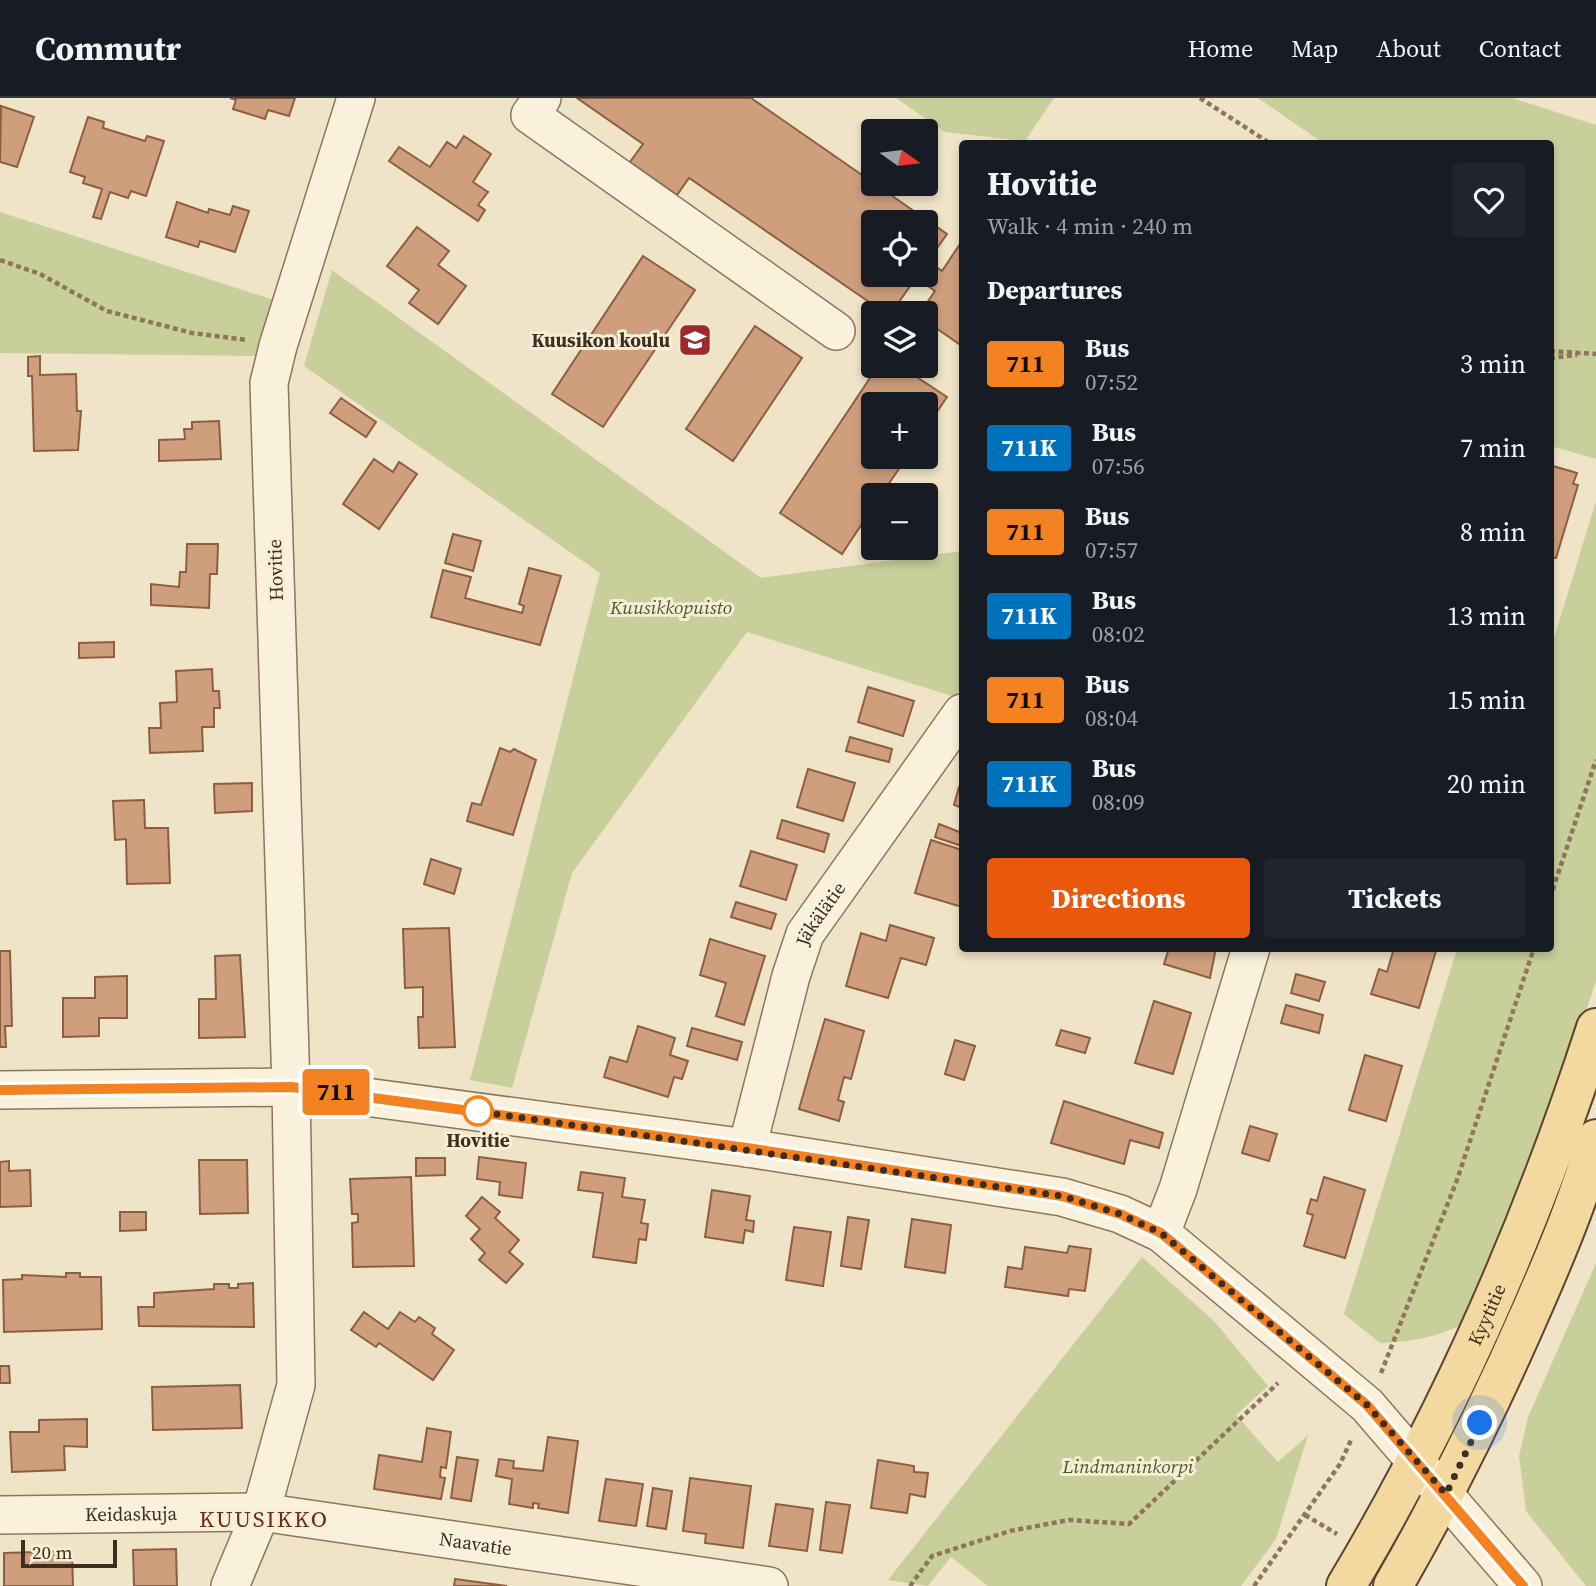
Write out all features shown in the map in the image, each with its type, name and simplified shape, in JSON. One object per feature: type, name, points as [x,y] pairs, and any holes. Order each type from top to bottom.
[{"type":"main road","name":"Kyytitie","points":[[1346,1586],[1415,1462],[1467,1356],[1555,1154],[1596,1028]]},
{"type":"main road","name":"Kyytitie","points":[[1393,1586],[1446,1494],[1503,1376],[1580,1197],[1596,1139]]},
{"type":"street","name":"Hovitie","points":[[261,1512],[296,1385],[291,1087],[269,383],[278,345],[356,98]]},
{"type":"street","points":[[542,98],[530,115],[836,331]]},
{"type":"street","name":"Jäkälätie","points":[[747,1148],[791,976],[805,934],[959,717]]},
{"type":"street","points":[[1161,1233],[1178,1189],[1250,952]]},
{"type":"street","points":[[0,1090],[291,1087],[747,1148],[1062,1196],[1120,1214],[1161,1233],[1367,1405],[1523,1586]]},
{"type":"street","points":[[230,1586],[261,1512]]},
{"type":"street","name":"Keidaskuja","points":[[0,1515],[261,1512]]},
{"type":"street","name":"Naavatie","points":[[261,1512],[769,1586]]},
{"type":"path","points":[[1200,98],[1265,140]]},
{"type":"path","points":[[0,260],[40,274],[107,311],[192,333],[278,345]]},
{"type":"path","points":[[1554,351],[1596,354]]},
{"type":"path","points":[[1554,358],[1588,354]]},
{"type":"path","points":[[1554,886],[1596,760]]},
{"type":"path","points":[[1367,1405],[1457,1180],[1533,952]]},
{"type":"path","points":[[910,1586],[932,1556],[1010,1531],[1069,1520],[1129,1524],[1278,1383]]},
{"type":"path","points":[[1254,1586],[1340,1464]]},
{"type":"green space","points":[[896,98],[1054,98],[1026,140],[945,132],[938,127],[938,119],[926,119]]},
{"type":"green space","points":[[1258,98],[1512,98],[1596,125],[1596,459],[1554,447],[1554,140],[1319,140]]},
{"type":"green space","points":[[0,212],[274,300],[255,356],[0,353]]},
{"type":"green space","name":"Kuusikkopuisto","points":[[332,270],[761,578],[895,560],[938,560],[938,554],[959,551],[959,691],[955,697],[747,632],[572,873],[512,1088],[470,1080],[600,573],[304,366]]},
{"type":"green space","points":[[1596,501],[1596,981],[1555,1105],[1467,1322],[1425,1338],[1380,1343],[1344,1314],[1456,952],[1554,952],[1554,638]]},
{"type":"green space","name":"Lindmaninkorpi","points":[[1142,1257],[1214,1321],[1268,1386],[1236,1415],[1278,1462],[1308,1435],[1276,1539],[1241,1586],[988,1586],[951,1557],[928,1586],[888,1580]]},
{"type":"green space","points":[[1596,1263],[1596,1586],[1586,1586],[1526,1511],[1519,1456],[1528,1417]]},
{"type":"building","points":[[230,98],[295,98],[289,116],[268,110],[265,119],[233,109],[236,100]]},
{"type":"building","points":[[577,98],[751,98],[861,174],[861,196],[892,196],[912,210],[861,210],[861,287],[910,287],[900,301],[868,301],[689,178],[677,195],[630,162],[643,144]]},
{"type":"building","points":[[1,106],[34,117],[17,167],[0,162]]},
{"type":"building","points":[[88,117],[104,122],[103,128],[145,141],[147,136],[164,141],[146,196],[131,191],[128,198],[110,192],[101,219],[93,217],[102,189],[83,183],[85,177],[70,172]]},
{"type":"building","points":[[464,136],[491,154],[473,182],[488,192],[478,205],[485,210],[478,221],[389,161],[399,147],[430,167],[447,142],[456,148]]},
{"type":"building","points":[[177,202],[208,213],[209,209],[230,215],[233,206],[249,211],[235,252],[200,241],[198,247],[166,237]]},
{"type":"building","points":[[417,227],[449,251],[438,265],[466,286],[438,324],[409,303],[419,290],[387,266]]},
{"type":"building","points":[[938,228],[947,234],[938,247]]},
{"type":"building","points":[[959,246],[959,344],[938,329],[938,301],[928,301],[935,291],[929,287],[938,287],[938,268],[942,271]]},
{"type":"building","points":[[643,256],[695,290],[603,427],[552,394]]},
{"type":"building","points":[[755,326],[802,358],[733,461],[686,429]]},
{"type":"building","points":[[40,356],[40,375],[76,374],[77,411],[81,411],[78,450],[34,451],[32,376],[28,376],[28,357]]},
{"type":"building","points":[[870,378],[918,378],[947,397],[938,410],[938,392],[861,392],[861,469],[899,469],[889,483],[861,483],[861,525],[842,554],[780,513]]},
{"type":"building","points":[[341,398],[376,422],[366,437],[330,413]]},
{"type":"building","points":[[219,421],[221,459],[159,461],[159,440],[185,439],[184,429],[192,429],[192,422]]},
{"type":"building","points":[[374,459],[393,472],[399,462],[417,474],[379,529],[343,504]]},
{"type":"building","points":[[1554,466],[1577,473],[1573,484],[1578,485],[1556,558]]},
{"type":"building","points":[[453,534],[481,541],[473,571],[445,563]]},
{"type":"building","points":[[187,544],[218,544],[217,574],[210,574],[209,608],[151,605],[151,584],[179,587],[180,572],[186,572]]},
{"type":"building","points":[[529,568],[561,576],[540,645],[431,617],[443,570],[471,577],[465,598],[522,613],[524,606],[519,604]]},
{"type":"building","points":[[114,642],[114,657],[79,658],[79,643]]},
{"type":"building","points":[[212,669],[213,691],[219,691],[220,708],[214,708],[214,727],[202,727],[203,751],[150,753],[149,728],[161,728],[160,703],[177,702],[176,671]]},
{"type":"building","points":[[868,687],[914,701],[903,736],[858,722]]},
{"type":"building","points":[[850,737],[892,749],[889,762],[846,751]]},
{"type":"building","points":[[500,748],[510,752],[514,749],[536,760],[513,835],[467,821],[472,803],[481,805]]},
{"type":"building","points":[[808,769],[855,783],[843,821],[797,807]]},
{"type":"building","points":[[252,783],[252,811],[215,813],[214,784]]},
{"type":"building","points":[[959,787],[959,807],[954,805]]},
{"type":"building","points":[[144,800],[145,828],[168,828],[170,883],[127,884],[126,839],[115,840],[113,801]]},
{"type":"building","points":[[782,820],[829,834],[824,852],[777,838]]},
{"type":"building","points":[[939,824],[959,832],[959,845],[935,837]]},
{"type":"building","points":[[931,840],[959,849],[959,906],[915,893]]},
{"type":"building","points":[[751,851],[797,865],[786,900],[740,886]]},
{"type":"building","points":[[431,859],[461,869],[454,894],[424,884]]},
{"type":"building","points":[[736,902],[776,914],[771,929],[731,917]]},
{"type":"building","points":[[890,925],[934,938],[926,965],[901,958],[888,998],[846,986],[861,933],[886,941]]},
{"type":"building","points":[[449,928],[455,1047],[419,1048],[418,1017],[423,1017],[423,987],[405,988],[403,929]]},
{"type":"building","points":[[710,939],[765,956],[744,1025],[716,1016],[726,983],[700,975]]},
{"type":"building","points":[[0,951],[10,951],[12,1026],[5,1026],[6,1047],[0,1047]]},
{"type":"building","points":[[1168,952],[1215,952],[1210,978],[1164,964]]},
{"type":"building","points":[[1393,952],[1436,952],[1419,1008],[1371,994],[1379,969],[1387,972]]},
{"type":"building","points":[[240,955],[245,1037],[199,1038],[199,999],[216,999],[215,956]]},
{"type":"building","points":[[1296,974],[1325,982],[1319,1001],[1291,993]]},
{"type":"building","points":[[127,976],[127,1018],[99,1018],[99,1036],[63,1037],[63,998],[95,998],[95,977]]},
{"type":"building","points":[[1154,1001],[1191,1013],[1173,1074],[1135,1063]]},
{"type":"building","points":[[1286,1005],[1323,1015],[1319,1033],[1281,1023]]},
{"type":"building","points":[[825,1019],[864,1031],[851,1079],[844,1077],[838,1100],[844,1102],[839,1121],[799,1109]]},
{"type":"building","points":[[638,1026],[675,1038],[670,1055],[688,1061],[682,1079],[674,1077],[668,1097],[604,1077],[610,1057],[627,1062]]},
{"type":"building","points":[[692,1028],[742,1042],[737,1060],[687,1046]]},
{"type":"building","points":[[1061,1030],[1090,1038],[1085,1053],[1056,1045]]},
{"type":"building","points":[[955,1040],[975,1046],[964,1080],[945,1074]]},
{"type":"building","points":[[1365,1055],[1402,1066],[1386,1121],[1349,1110]]},
{"type":"building","points":[[1064,1101],[1163,1133],[1159,1148],[1130,1140],[1124,1164],[1051,1143]]},
{"type":"building","points":[[1250,1126],[1277,1134],[1269,1161],[1242,1153]]},
{"type":"building","points":[[479,1157],[526,1163],[522,1198],[499,1195],[500,1182],[477,1179]]},
{"type":"building","points":[[416,1158],[445,1158],[445,1175],[416,1176]]},
{"type":"building","points":[[199,1160],[247,1160],[248,1213],[200,1214]]},
{"type":"building","points":[[9,1161],[9,1171],[30,1170],[31,1206],[0,1207],[0,1162]]},
{"type":"building","points":[[581,1172],[625,1178],[622,1197],[645,1200],[641,1223],[648,1224],[646,1240],[639,1239],[636,1263],[593,1257],[603,1193],[578,1190]]},
{"type":"building","points":[[411,1177],[414,1266],[353,1267],[352,1223],[358,1222],[358,1214],[352,1214],[350,1179]]},
{"type":"building","points":[[1324,1177],[1365,1190],[1345,1258],[1304,1246],[1313,1215],[1307,1213],[1311,1199],[1317,1201]]},
{"type":"building","points":[[712,1190],[750,1196],[746,1220],[754,1221],[753,1232],[745,1230],[743,1243],[705,1237]]},
{"type":"building","points":[[482,1197],[500,1212],[495,1218],[519,1240],[509,1252],[523,1264],[506,1283],[479,1260],[485,1253],[471,1239],[480,1229],[466,1216]]},
{"type":"building","points":[[120,1212],[146,1212],[146,1230],[120,1231]]},
{"type":"building","points":[[848,1217],[869,1220],[861,1269],[841,1266]]},
{"type":"building","points":[[912,1219],[951,1225],[945,1273],[905,1267]]},
{"type":"building","points":[[794,1227],[831,1232],[823,1286],[786,1280]]},
{"type":"building","points":[[1069,1246],[1091,1249],[1085,1291],[1069,1289],[1068,1296],[1005,1287],[1008,1267],[1022,1269],[1025,1247],[1067,1253]]},
{"type":"building","points":[[66,1273],[80,1273],[80,1277],[101,1277],[102,1329],[4,1332],[3,1280],[22,1279],[22,1275],[66,1277]]},
{"type":"building","points":[[253,1283],[254,1327],[139,1326],[138,1307],[154,1307],[154,1293],[214,1289],[214,1284],[229,1284],[229,1288],[238,1288],[238,1284]]},
{"type":"building","points":[[364,1312],[388,1329],[400,1312],[415,1322],[419,1317],[435,1328],[432,1334],[454,1350],[433,1380],[379,1343],[376,1347],[351,1330]]},
{"type":"building","points":[[0,1366],[9,1366],[10,1383],[0,1383]]},
{"type":"building","points":[[240,1385],[242,1428],[153,1430],[152,1387]]},
{"type":"building","points":[[87,1419],[87,1447],[64,1446],[65,1470],[12,1472],[10,1432],[39,1432],[39,1420]]},
{"type":"building","points":[[427,1428],[451,1432],[446,1468],[441,1467],[440,1477],[445,1478],[441,1499],[374,1489],[379,1455],[422,1462]]},
{"type":"building","points":[[548,1437],[578,1441],[568,1513],[538,1508],[539,1504],[533,1503],[533,1508],[509,1504],[512,1479],[496,1476],[499,1459],[514,1461],[513,1468],[543,1471]]},
{"type":"building","points":[[457,1457],[478,1460],[471,1501],[451,1498]]},
{"type":"building","points":[[878,1460],[914,1466],[914,1472],[928,1473],[925,1497],[910,1494],[907,1513],[871,1508]]},
{"type":"building","points":[[690,1478],[751,1486],[743,1548],[705,1543],[706,1534],[683,1531]]},
{"type":"building","points":[[606,1479],[643,1484],[636,1526],[599,1521]]},
{"type":"building","points":[[653,1488],[672,1491],[666,1529],[647,1526]]},
{"type":"building","points":[[826,1502],[850,1505],[842,1553],[820,1550]]},
{"type":"building","points":[[776,1504],[813,1509],[807,1551],[769,1546]]},
{"type":"building","points":[[176,1549],[177,1586],[134,1586],[133,1550]]},
{"type":"building","points":[[72,1551],[73,1586],[4,1586],[4,1553]]},
{"type":"building","points":[[455,1579],[507,1586],[454,1586]]},
{"type":"bus line","name":"711","points":[[0,1090],[291,1087],[747,1148],[1062,1196],[1120,1214],[1161,1233],[1281,1336],[1367,1405],[1500,1556],[1523,1586]]},
{"type":"place","name":"Kuusikon koulu","points":[[695,340]]},
{"type":"place","name":"Hovitie","points":[[478,1111]]},
{"type":"district","name":"KUUSIKKO","points":[[264,1519]]},
{"type":"route","points":[[478,1111],[475,1111],[747,1148],[1062,1196],[1101,1208],[1161,1233],[1281,1336],[1367,1405],[1446,1494],[1480,1423]]}]
